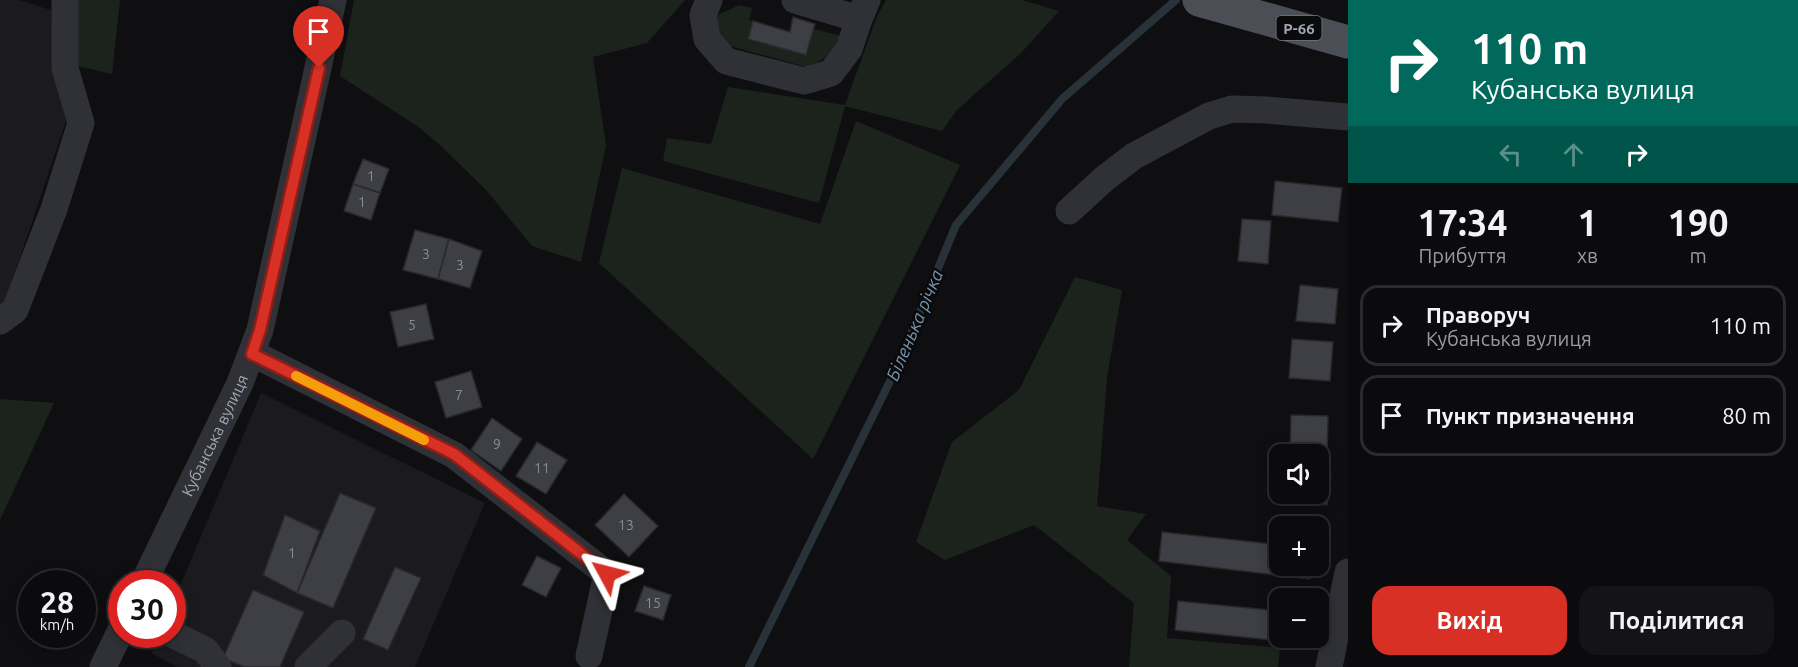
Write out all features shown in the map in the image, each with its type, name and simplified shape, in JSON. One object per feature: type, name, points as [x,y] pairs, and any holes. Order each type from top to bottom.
[{"type":"main road","name":"Р-66","points":[[1199,0],[1348,42]]},
{"type":"street","points":[[0,321],[15,310],[54,209],[81,123],[65,68],[65,0]]},
{"type":"street","name":"Кубанська вулиця","points":[[150,570],[240,383],[260,330],[333,0]]},
{"type":"street","points":[[709,0],[703,15],[707,39],[726,61],[804,81],[831,73],[849,49],[863,9],[795,0]]},
{"type":"street","points":[[1069,211],[1104,179],[1134,156],[1188,125],[1209,116],[1232,109],[1348,117]]},
{"type":"street","points":[[252,354],[454,454],[607,574],[589,656]]},
{"type":"street","points":[[1329,667],[1348,572]]},
{"type":"street","points":[[308,667],[342,633]]},
{"type":"street","points":[[186,641],[205,650],[218,667]]},
{"type":"street","points":[[104,667],[113,648]]},
{"type":"shaded area","points":[[0,0],[19,0],[51,10],[54,72],[66,121],[5,302],[0,304]]},
{"type":"shaded area","points":[[77,0],[120,0],[112,74],[77,66]]},
{"type":"shaded area","points":[[354,0],[685,0],[647,43],[593,57],[606,146],[581,262],[532,246],[487,191],[441,146],[417,126],[340,76]]},
{"type":"shaded area","points":[[886,0],[1022,0],[1059,11],[1021,53],[957,110],[942,131],[845,106],[819,203],[663,161],[667,138],[711,144],[728,87],[845,105],[876,19]]},
{"type":"shaded area","points":[[739,5],[752,8],[749,20],[753,21],[748,39],[806,55],[814,29],[842,36],[835,47],[819,62],[806,67],[730,46],[721,42],[710,19]]},
{"type":"shaded area","points":[[856,121],[960,165],[813,459],[599,263],[622,168],[820,224]]},
{"type":"shaded area","points":[[1075,277],[1122,290],[1107,378],[1097,506],[1146,514],[1127,540],[1171,576],[1167,638],[1280,648],[1278,667],[1129,667],[1134,603],[1034,525],[945,560],[916,542],[952,442],[1019,390]]},
{"type":"shaded area","points":[[261,393],[485,503],[415,667],[177,667],[151,653],[153,648],[186,648],[186,572]]},
{"type":"shaded area","points":[[0,399],[54,403],[0,520]]},
{"type":"building","points":[[793,17],[815,24],[806,55],[748,39],[753,21],[790,32]]},
{"type":"building","points":[[363,159],[389,169],[380,193],[353,184]]},
{"type":"building","points":[[1275,181],[1342,188],[1338,222],[1272,215]]},
{"type":"building","points":[[353,184],[380,193],[371,220],[344,211]]},
{"type":"building","points":[[1242,219],[1271,221],[1268,264],[1238,261]]},
{"type":"building","points":[[415,230],[449,239],[438,279],[403,270]]},
{"type":"building","points":[[449,239],[482,251],[470,288],[438,279]]},
{"type":"building","points":[[1300,285],[1338,289],[1335,324],[1296,321]]},
{"type":"building","points":[[426,304],[434,339],[398,347],[390,312]]},
{"type":"building","points":[[1292,339],[1333,342],[1330,381],[1289,378]]},
{"type":"building","points":[[471,371],[482,407],[446,418],[435,382]]},
{"type":"building","points":[[1291,415],[1328,416],[1327,444],[1290,444]]},
{"type":"building","points":[[492,418],[522,439],[501,471],[471,450]]},
{"type":"building","points":[[537,442],[567,460],[546,494],[516,476]]},
{"type":"building","points":[[340,493],[376,508],[333,608],[297,593]]},
{"type":"building","points":[[624,494],[658,526],[629,557],[595,525]]},
{"type":"building","points":[[285,515],[320,531],[297,593],[263,575]]},
{"type":"building","points":[[1162,532],[1269,544],[1269,574],[1159,561]]},
{"type":"building","points":[[537,556],[561,568],[546,597],[522,585]]},
{"type":"building","points":[[395,567],[421,578],[388,650],[363,639]]},
{"type":"building","points":[[1285,576],[1310,576],[1310,579]]},
{"type":"building","points":[[644,586],[671,595],[663,620],[635,611]]},
{"type":"building","points":[[253,590],[304,612],[280,667],[244,667],[223,658]]},
{"type":"building","points":[[1178,601],[1269,610],[1269,640],[1175,630]]},
{"type":"waterway","name":"Біленька річка","points":[[749,667],[898,365],[956,225],[1062,99],[1176,0]]},
{"type":"slow traffic","points":[[296,376],[424,440]]},
{"type":"route","points":[[319,68],[260,330],[252,354],[454,454],[607,574]]}]
